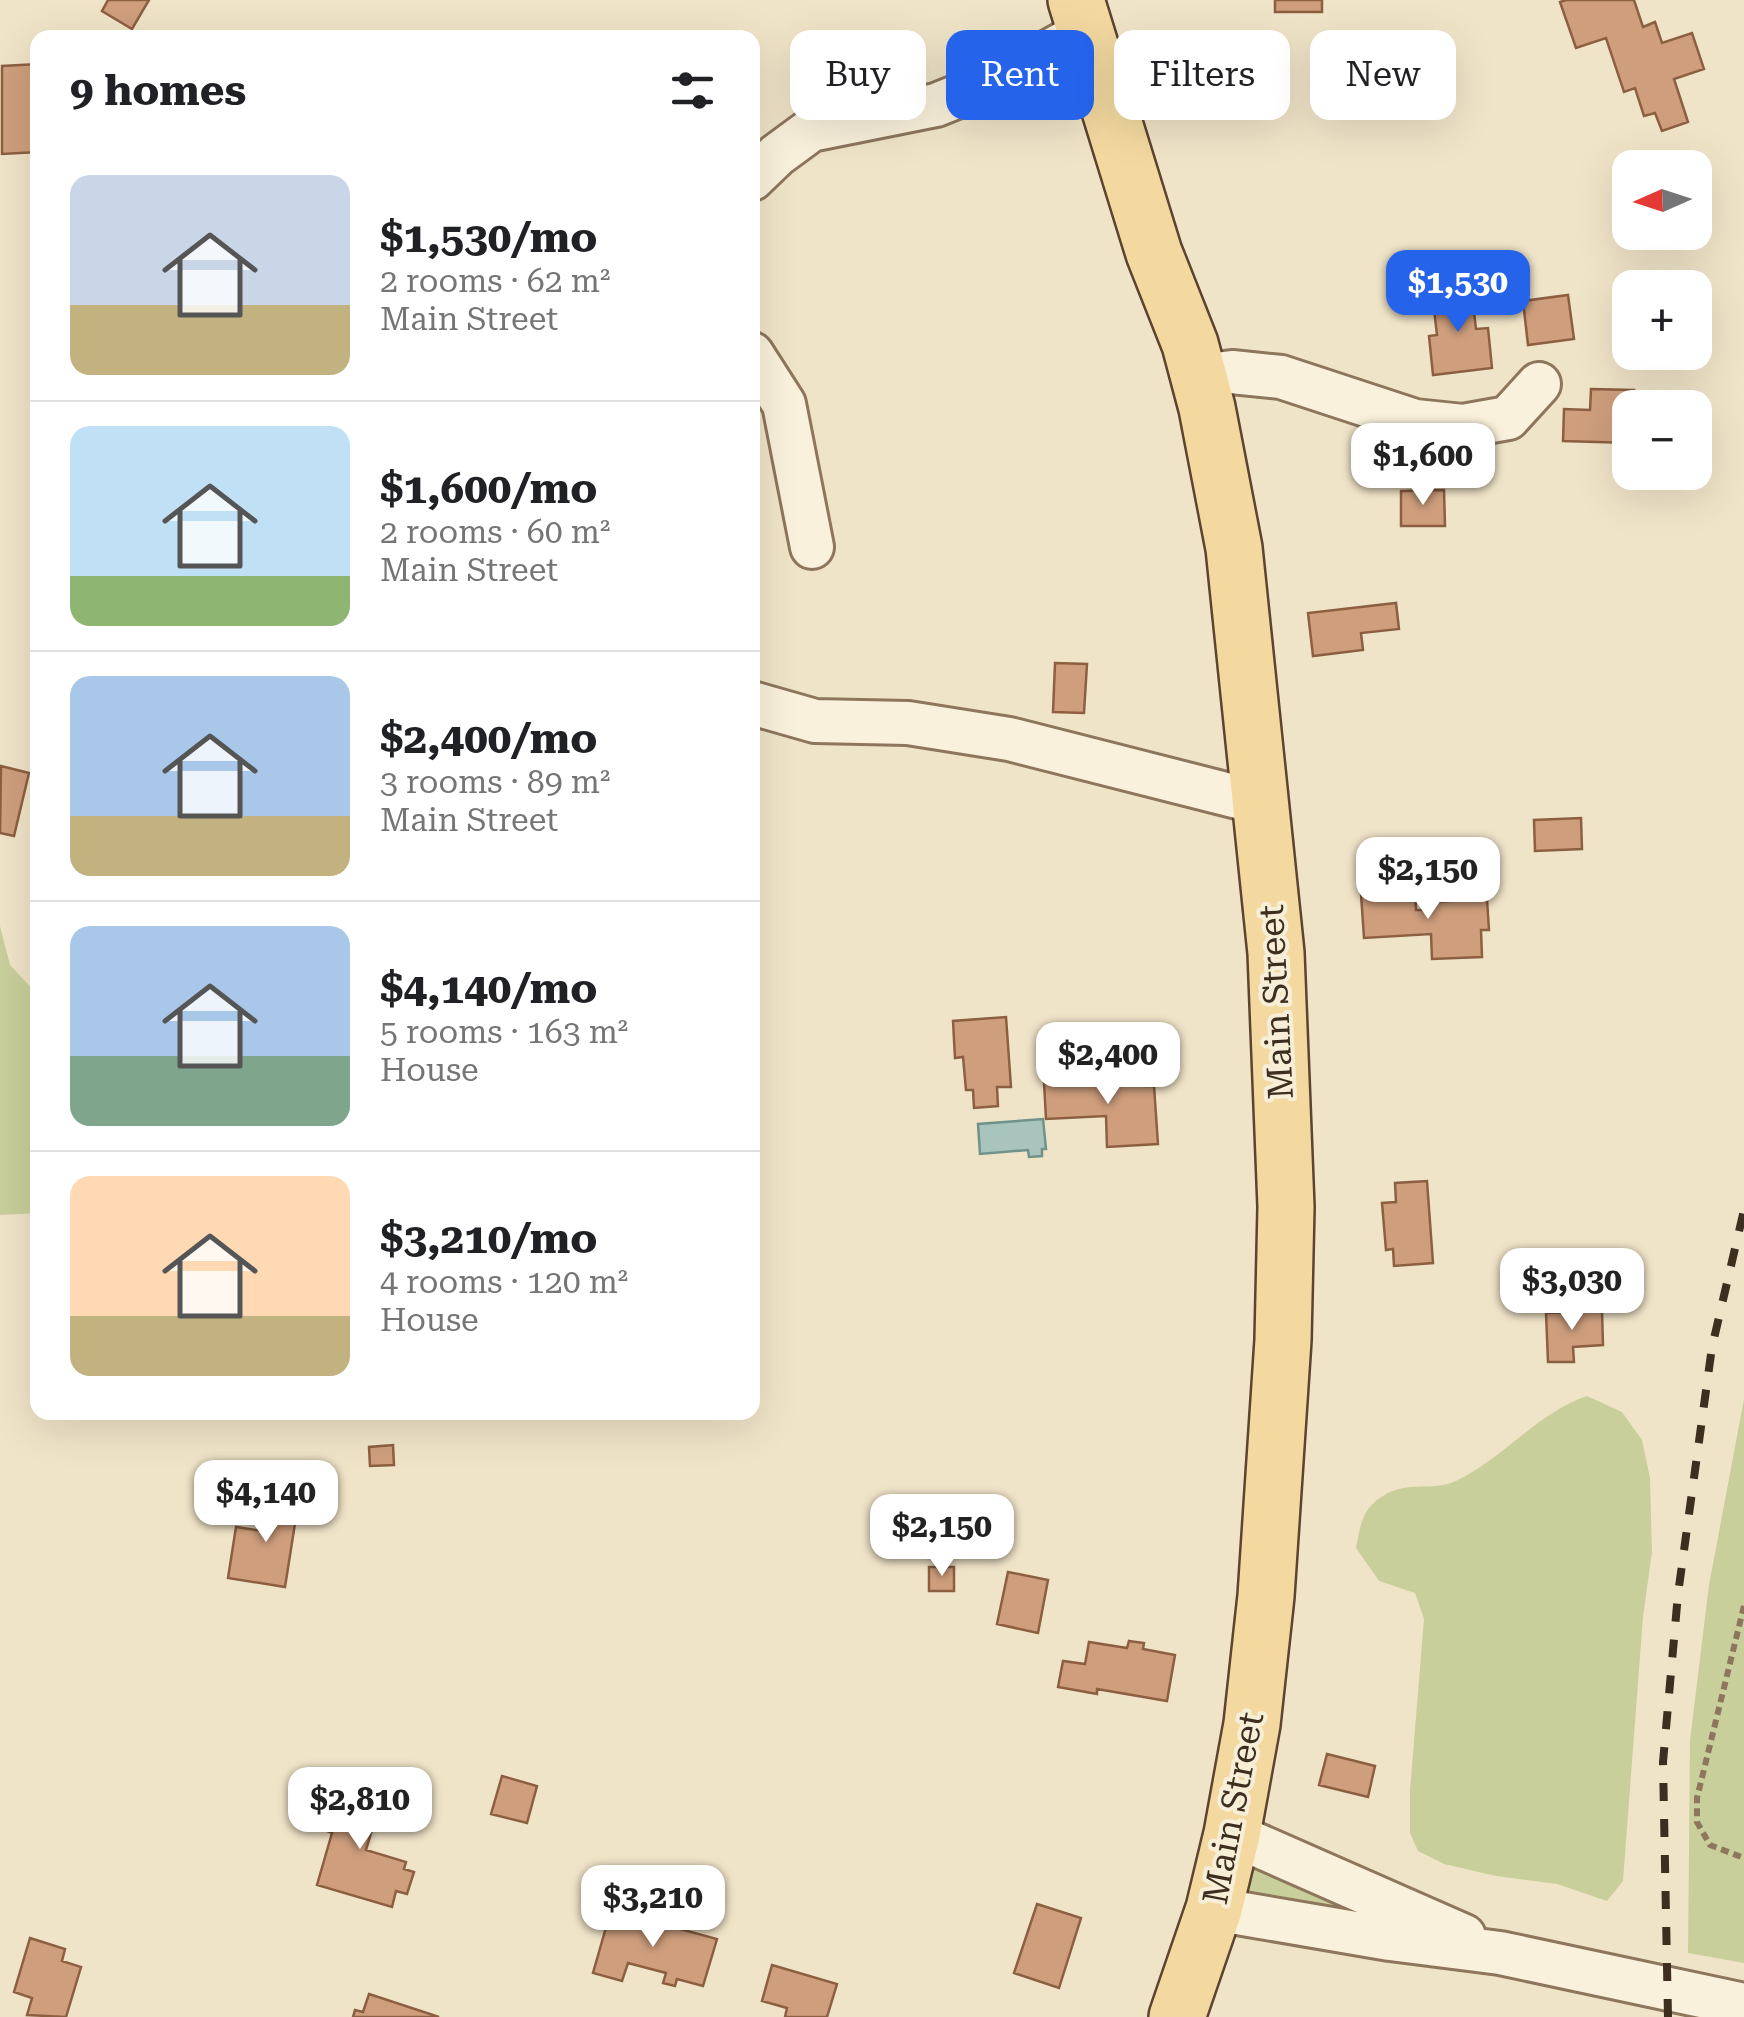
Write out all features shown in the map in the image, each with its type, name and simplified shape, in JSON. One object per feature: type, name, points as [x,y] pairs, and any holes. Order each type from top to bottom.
[{"type":"main road","name":"Main Street","points":[[1081,15],[1154,253],[1190,344],[1234,548],[1276,952],[1286,1207],[1283,1340],[1266,1596],[1252,1724],[1232,1834],[1214,1909],[1177,2017]]},
{"type":"street","points":[[760,171],[810,130],[936,106],[996,81],[1081,15]]},
{"type":"street","points":[[760,366],[784,404],[812,547]]},
{"type":"street","points":[[1198,376],[1232,372],[1281,377],[1415,422],[1463,426],[1508,418],[1539,384]]},
{"type":"street","points":[[760,706],[815,720],[908,723],[1010,739],[1261,803]]},
{"type":"street","points":[[1232,1834],[1500,1953]]},
{"type":"street","points":[[1214,1909],[1500,1953],[1744,2004]]},
{"type":"path","points":[[1744,1606],[1698,1798],[1698,1822],[1710,1845],[1744,1858]]},
{"type":"green space","points":[[0,926],[10,965],[30,986],[30,1213],[0,1215]]},
{"type":"green space","points":[[1587,1396],[1622,1412],[1642,1440],[1650,1478],[1652,1552],[1643,1617],[1623,1881],[1607,1901],[1557,1884],[1444,1864],[1418,1851],[1410,1833],[1410,1790],[1424,1619],[1415,1593],[1379,1581],[1356,1548],[1364,1516],[1377,1500],[1398,1489],[1458,1480],[1552,1413]]},
{"type":"green space","points":[[1744,1399],[1744,1963],[1688,1953],[1690,1740],[1709,1585]]},
{"type":"green space","points":[[1260,1866],[1369,1915],[1253,1895],[1246,1886],[1250,1870]]},
{"type":"water","points":[[1043,1119],[1046,1149],[1042,1149],[1042,1156],[1029,1157],[1028,1150],[980,1154],[978,1124]]},
{"type":"building","points":[[108,0],[149,0],[132,29],[102,11]]},
{"type":"building","points":[[1275,0],[1322,0],[1322,12],[1275,12]]},
{"type":"building","points":[[1634,0],[1643,27],[1655,22],[1662,43],[1692,33],[1704,69],[1674,79],[1688,122],[1662,131],[1655,113],[1644,116],[1635,88],[1624,92],[1606,38],[1576,48],[1560,2]]},
{"type":"building","points":[[30,64],[30,152],[2,154],[2,66]]},
{"type":"building","points":[[1471,287],[1476,329],[1488,328],[1492,368],[1433,375],[1429,336],[1437,335],[1432,292]]},
{"type":"building","points":[[1568,295],[1574,339],[1528,345],[1523,301]]},
{"type":"building","points":[[1591,389],[1634,390],[1612,390],[1612,442],[1563,441],[1564,409],[1590,410]]},
{"type":"building","points":[[1444,490],[1445,526],[1401,526],[1401,491]]},
{"type":"building","points":[[1396,603],[1399,629],[1361,633],[1363,650],[1313,656],[1308,613]]},
{"type":"building","points":[[1055,663],[1087,664],[1084,713],[1053,712]]},
{"type":"building","points":[[1,766],[29,773],[14,836],[0,833]]},
{"type":"building","points":[[1581,818],[1582,849],[1535,851],[1534,820]]},
{"type":"building","points":[[1415,891],[1416,910],[1430,910],[1430,902],[1487,899],[1489,930],[1481,930],[1482,957],[1432,959],[1431,934],[1364,938],[1361,894]]},
{"type":"building","points":[[1006,1017],[1011,1087],[997,1087],[998,1106],[974,1108],[973,1090],[966,1090],[963,1057],[955,1058],[953,1021]]},
{"type":"building","points":[[1145,1076],[1146,1086],[1154,1086],[1158,1144],[1107,1147],[1106,1116],[1046,1119],[1044,1082]]},
{"type":"building","points":[[1427,1181],[1433,1263],[1394,1266],[1393,1249],[1386,1250],[1382,1203],[1396,1202],[1395,1183]]},
{"type":"building","points":[[1602,1311],[1603,1345],[1573,1347],[1574,1362],[1548,1362],[1546,1313]]},
{"type":"building","points":[[393,1445],[394,1465],[370,1466],[369,1447]]},
{"type":"building","points":[[268,1493],[294,1497],[292,1510],[297,1511],[285,1587],[228,1578],[236,1527],[262,1531]]},
{"type":"building","points":[[929,1567],[954,1567],[954,1591],[929,1591]]},
{"type":"building","points":[[1008,1572],[1048,1580],[1038,1633],[997,1624]]},
{"type":"building","points":[[1129,1641],[1144,1643],[1143,1649],[1175,1655],[1167,1701],[1058,1687],[1063,1661],[1085,1664],[1089,1642],[1127,1648]]},
{"type":"building","points":[[1327,1754],[1375,1766],[1368,1797],[1319,1785]]},
{"type":"building","points":[[502,1776],[537,1786],[527,1823],[491,1814]]},
{"type":"building","points":[[338,1784],[382,1797],[366,1850],[406,1862],[404,1869],[414,1872],[407,1894],[396,1891],[392,1907],[317,1885],[332,1833],[325,1830]]},
{"type":"building","points":[[1037,1904],[1081,1918],[1059,1988],[1014,1973]]},
{"type":"building","points":[[611,1910],[717,1939],[703,1986],[677,1979],[675,1986],[663,1983],[666,1973],[628,1963],[622,1981],[593,1973]]},
{"type":"building","points":[[30,1938],[65,1949],[62,1961],[81,1967],[66,2017],[27,2015],[32,1998],[14,1992]]},
{"type":"building","points":[[772,1965],[837,1984],[827,2017],[785,2017],[787,2008],[762,2001]]},
{"type":"building","points":[[369,1994],[439,2017],[353,2017],[355,2010],[363,2012]]},
{"type":"railway","points":[[1668,2017],[1663,1762],[1678,1594],[1712,1347],[1744,1210]]}]
